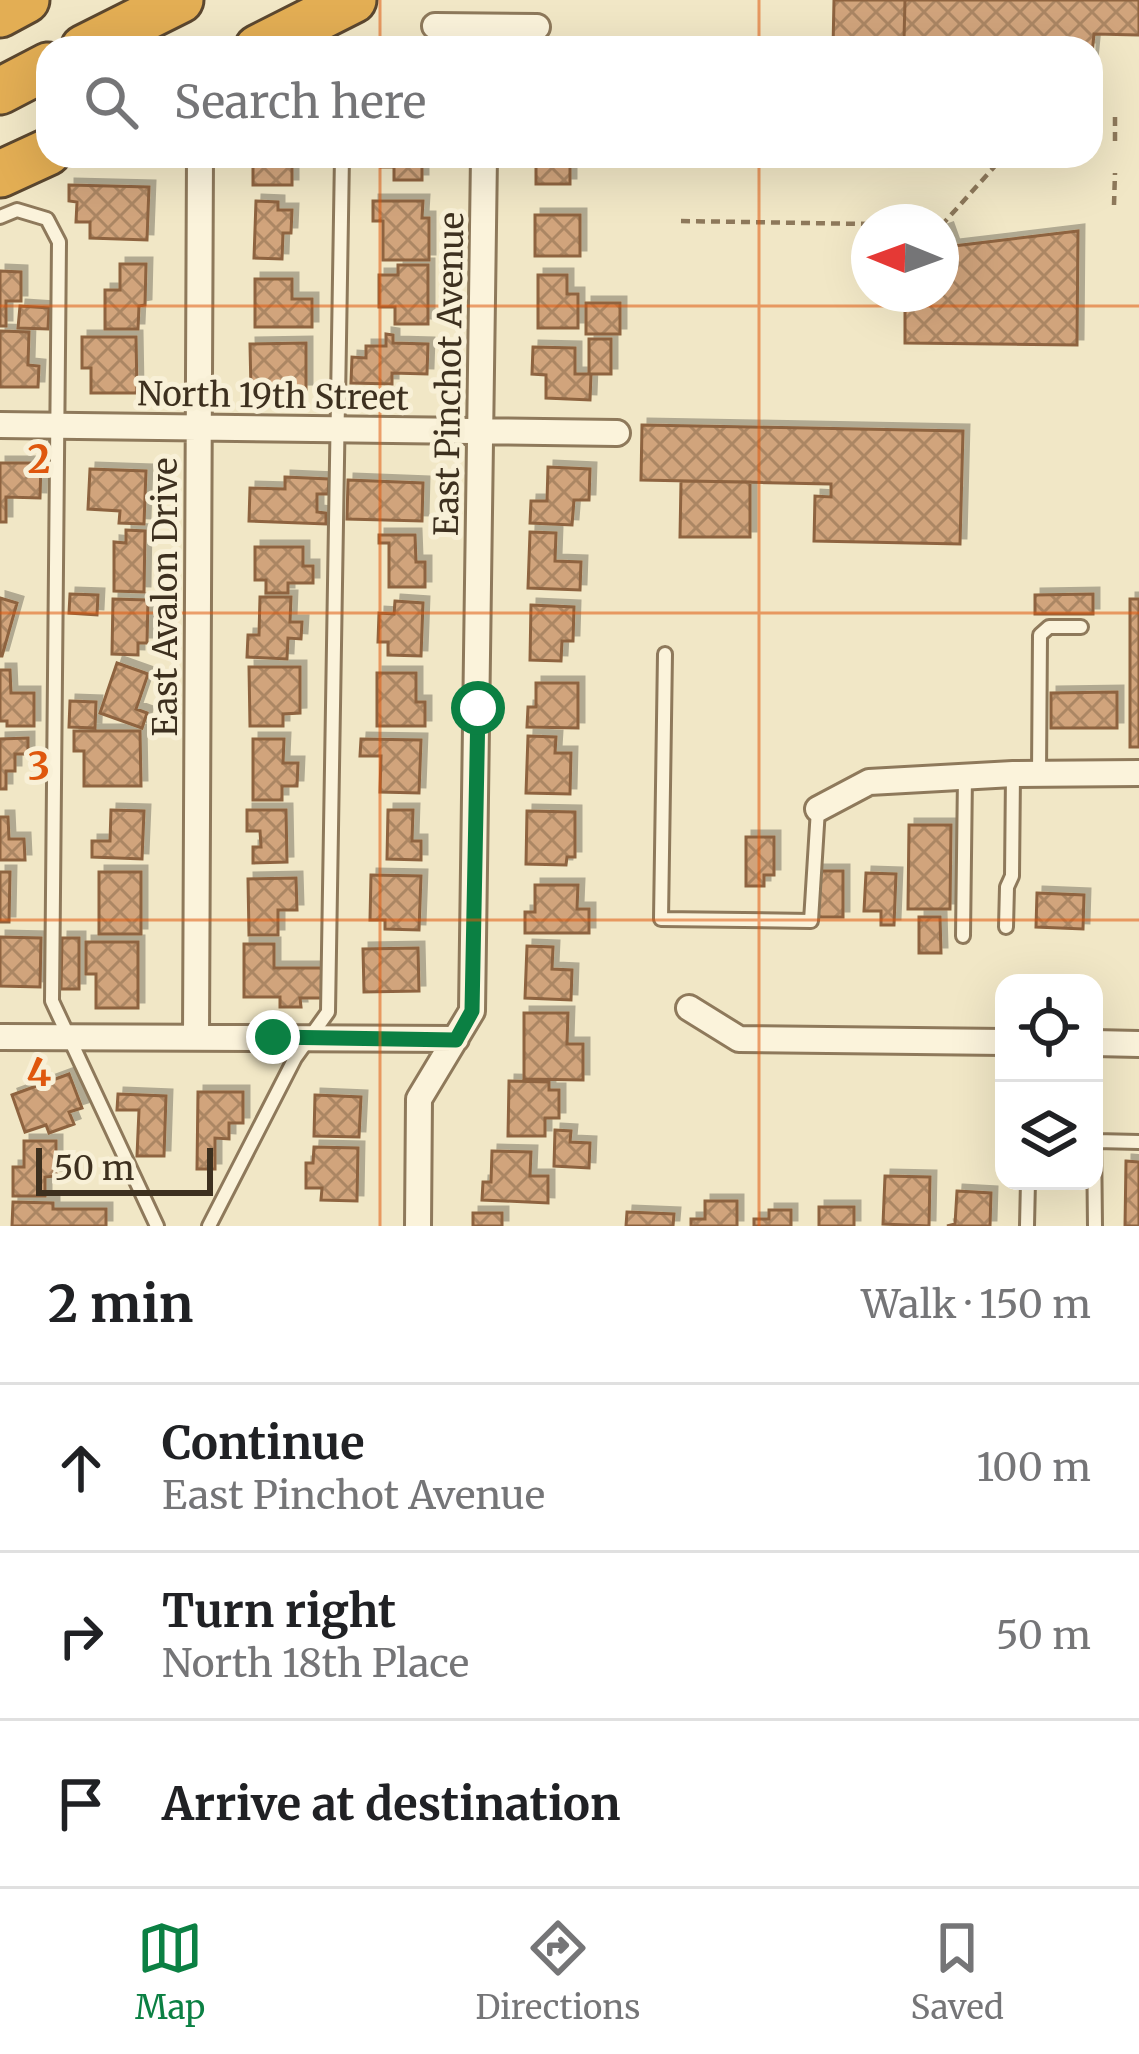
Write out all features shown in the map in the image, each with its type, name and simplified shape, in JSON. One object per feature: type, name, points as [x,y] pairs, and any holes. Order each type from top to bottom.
[{"type":"highway","points":[[0,14],[26,0]]},
{"type":"highway","points":[[108,36],[180,0]]},
{"type":"highway","points":[[282,36],[353,0]]},
{"type":"highway","points":[[0,91],[36,72]]},
{"type":"highway","points":[[0,174],[36,158]]},
{"type":"street","points":[[435,26],[480,36]]},
{"type":"street","points":[[490,36],[537,27]]},
{"type":"street","name":"East Avalon Drive","points":[[196,1038],[200,168]]},
{"type":"street","name":"East Pinchot Avenue","points":[[418,1226],[419,1099],[472,1011],[484,168]]},
{"type":"street","name":"North 19th Street","points":[[0,425],[617,433]]},
{"type":"street","points":[[818,809],[869,782],[1139,773]]},
{"type":"street","points":[[689,1008],[739,1039],[995,1042]]},
{"type":"street","points":[[0,1037],[456,1040]]},
{"type":"street","points":[[1103,1043],[1139,1043]]},
{"type":"lane","points":[[209,1226],[296,1058],[328,1012],[342,168]]},
{"type":"lane","points":[[0,217],[17,210],[47,218],[59,242],[52,1001],[157,1226]]},
{"type":"lane","points":[[1039,774],[1040,635],[1049,627],[1081,626]]},
{"type":"lane","points":[[665,653],[661,920],[811,921],[818,809]]},
{"type":"lane","points":[[1006,927],[1007,887],[1012,876],[1013,774]]},
{"type":"lane","points":[[964,936],[965,776]]},
{"type":"lane","points":[[1103,1139],[1139,1142]]},
{"type":"lane","points":[[1027,1226],[1028,1190]]},
{"type":"lane","points":[[1095,1190],[1095,1226]]},
{"type":"path","points":[[1115,111],[1115,141]]},
{"type":"path","points":[[959,206],[993,168]]},
{"type":"path","points":[[1114,205],[1115,173]]},
{"type":"path","points":[[681,221],[851,224]]},
{"type":"building","points":[[834,0],[905,0],[904,36],[833,36]]},
{"type":"building","points":[[905,0],[1139,0],[1139,35],[904,36]]},
{"type":"building","points":[[253,168],[292,168],[292,185],[253,185]]},
{"type":"building","points":[[394,168],[422,168],[422,180],[394,180]]},
{"type":"building","points":[[536,168],[570,168],[570,184],[536,184]]},
{"type":"building","points":[[69,185],[149,187],[147,240],[90,238],[90,222],[76,222],[77,202],[69,201]]},
{"type":"building","points":[[256,201],[278,202],[278,210],[292,210],[291,233],[283,233],[282,259],[254,258]]},
{"type":"building","points":[[373,201],[423,201],[422,218],[429,218],[429,260],[383,260],[383,221],[373,221]]},
{"type":"building","points":[[535,215],[580,215],[580,256],[535,256]]},
{"type":"building","points":[[1078,231],[1077,345],[905,343],[905,312],[959,312],[959,245]]},
{"type":"building","points":[[120,264],[146,264],[145,305],[139,306],[138,329],[105,329],[105,290],[120,290]]},
{"type":"building","points":[[398,265],[428,265],[428,324],[395,324],[395,307],[379,307],[379,275],[398,275]]},
{"type":"building","points":[[0,271],[21,272],[21,301],[6,301],[6,326],[0,326]]},
{"type":"building","points":[[538,275],[567,275],[567,294],[578,294],[578,328],[538,328]]},
{"type":"building","points":[[255,279],[292,279],[292,299],[312,299],[312,327],[255,327]]},
{"type":"building","points":[[586,303],[620,303],[620,334],[586,334]]},
{"type":"building","points":[[20,306],[49,308],[48,329],[18,328]]},
{"type":"building","points":[[0,331],[29,332],[28,365],[39,366],[38,387],[0,387]]},
{"type":"building","points":[[386,334],[393,335],[393,343],[428,344],[427,374],[392,373],[392,384],[351,383],[352,357],[366,358],[366,346],[386,346]]},
{"type":"building","points":[[82,337],[136,337],[137,393],[91,393],[91,368],[82,368]]},
{"type":"building","points":[[589,339],[611,339],[611,374],[589,374]]},
{"type":"building","points":[[306,343],[306,390],[251,391],[250,344]]},
{"type":"building","points":[[533,347],[575,348],[575,374],[591,374],[590,400],[546,398],[546,375],[532,374]]},
{"type":"building","points":[[642,425],[963,431],[960,544],[814,541],[815,496],[831,497],[831,484],[641,480]]},
{"type":"building","points":[[0,463],[41,463],[40,498],[6,497],[6,522],[0,522]]},
{"type":"building","points":[[548,467],[590,469],[589,500],[574,500],[572,525],[530,523],[531,501],[547,501]]},
{"type":"building","points":[[90,469],[146,471],[144,524],[119,523],[120,511],[88,509]]},
{"type":"building","points":[[285,477],[329,479],[328,494],[317,494],[317,512],[326,513],[326,524],[249,521],[250,488],[285,489]]},
{"type":"building","points":[[348,480],[423,483],[422,521],[347,519]]},
{"type":"building","points":[[681,481],[750,482],[750,537],[680,537]]},
{"type":"building","points":[[126,530],[145,531],[144,592],[114,591],[114,542],[126,543]]},
{"type":"building","points":[[530,532],[556,533],[555,561],[581,562],[580,590],[528,588]]},
{"type":"building","points":[[379,535],[415,535],[416,562],[425,562],[425,587],[389,587],[389,543],[379,543]]},
{"type":"building","points":[[255,547],[303,547],[303,566],[313,566],[313,583],[288,583],[288,593],[266,593],[266,580],[255,580]]},
{"type":"building","points":[[70,594],[98,595],[97,615],[69,613]]},
{"type":"building","points":[[1093,594],[1093,614],[1035,614],[1035,595]]},
{"type":"building","points":[[260,597],[291,597],[290,622],[302,622],[301,639],[288,638],[287,659],[247,657],[248,635],[259,635]]},
{"type":"building","points":[[0,598],[17,603],[2,656],[0,656]]},
{"type":"building","points":[[113,599],[148,600],[147,643],[138,643],[138,655],[112,654]]},
{"type":"building","points":[[1130,599],[1139,599],[1139,747],[1130,747]]},
{"type":"building","points":[[395,601],[423,603],[421,656],[388,655],[388,642],[378,642],[379,613],[394,614]]},
{"type":"building","points":[[531,605],[574,607],[573,641],[562,641],[561,661],[530,660]]},
{"type":"building","points":[[117,663],[148,674],[136,709],[147,713],[142,728],[100,713]]},
{"type":"building","points":[[249,667],[300,667],[300,713],[283,714],[283,726],[250,726]]},
{"type":"building","points":[[0,670],[10,670],[11,693],[34,693],[34,726],[7,726],[7,721],[0,721]]},
{"type":"building","points":[[377,673],[416,673],[416,702],[425,702],[425,726],[377,726]]},
{"type":"building","points":[[536,683],[578,683],[578,728],[527,727],[528,707],[536,707]]},
{"type":"building","points":[[1117,692],[1117,728],[1051,728],[1051,693]]},
{"type":"building","points":[[70,701],[96,702],[95,728],[69,727]]},
{"type":"building","points":[[74,731],[140,731],[141,786],[84,786],[84,751],[74,751]]},
{"type":"building","points":[[528,736],[556,737],[555,753],[571,753],[570,794],[526,793]]},
{"type":"building","points":[[28,738],[28,754],[15,754],[15,771],[6,771],[6,789],[0,789],[0,739]]},
{"type":"building","points":[[253,739],[284,739],[283,763],[298,763],[297,786],[282,786],[282,800],[253,800]]},
{"type":"building","points":[[361,739],[421,740],[419,793],[380,792],[381,756],[360,756]]},
{"type":"building","points":[[111,810],[144,811],[142,859],[92,857],[92,841],[110,841]]},
{"type":"building","points":[[247,810],[286,810],[287,862],[253,863],[253,847],[261,847],[260,831],[247,831]]},
{"type":"building","points":[[388,810],[413,810],[412,841],[421,841],[421,860],[387,859]]},
{"type":"building","points":[[527,811],[575,812],[575,857],[567,857],[566,865],[526,864]]},
{"type":"building","points":[[0,817],[8,817],[9,839],[24,839],[25,860],[0,860]]},
{"type":"building","points":[[909,825],[951,825],[950,909],[908,909]]},
{"type":"building","points":[[746,837],[774,837],[774,875],[764,875],[764,886],[746,886]]},
{"type":"building","points":[[818,871],[843,871],[843,917],[818,917]]},
{"type":"building","points":[[0,872],[10,872],[9,922],[0,922]]},
{"type":"building","points":[[99,872],[141,872],[141,934],[99,934]]},
{"type":"building","points":[[866,873],[896,874],[894,925],[881,925],[881,911],[864,911]]},
{"type":"building","points":[[371,875],[421,876],[419,930],[385,929],[385,920],[370,920]]},
{"type":"building","points":[[296,878],[297,910],[278,910],[278,935],[249,935],[248,879]]},
{"type":"building","points":[[535,885],[578,885],[577,909],[589,909],[589,933],[525,933],[525,912],[535,912]]},
{"type":"building","points":[[1037,893],[1084,895],[1083,929],[1036,927]]},
{"type":"building","points":[[919,917],[940,917],[941,953],[919,953]]},
{"type":"building","points":[[0,937],[41,938],[40,987],[0,986]]},
{"type":"building","points":[[62,938],[79,938],[79,989],[61,989]]},
{"type":"building","points":[[86,942],[138,942],[138,1008],[96,1008],[96,974],[86,974]]},
{"type":"building","points":[[244,944],[274,944],[274,968],[322,968],[322,998],[300,998],[301,1007],[280,1007],[280,997],[244,997]]},
{"type":"building","points":[[527,946],[553,947],[552,969],[572,970],[571,1000],[525,998]]},
{"type":"building","points":[[418,948],[419,991],[364,992],[363,949]]},
{"type":"building","points":[[524,1013],[568,1013],[567,1044],[583,1044],[583,1080],[524,1079]]},
{"type":"building","points":[[69,1074],[82,1108],[69,1112],[74,1124],[49,1133],[46,1125],[25,1132],[12,1095]]},
{"type":"building","points":[[509,1081],[549,1082],[549,1090],[559,1090],[559,1118],[545,1118],[545,1136],[508,1136]]},
{"type":"building","points":[[198,1092],[243,1092],[243,1123],[229,1123],[229,1139],[215,1138],[215,1169],[197,1169]]},
{"type":"building","points":[[118,1094],[166,1096],[164,1156],[137,1156],[139,1110],[117,1110]]},
{"type":"building","points":[[315,1095],[361,1097],[359,1137],[314,1136]]},
{"type":"building","points":[[555,1130],[571,1131],[570,1142],[590,1143],[589,1168],[554,1166]]},
{"type":"building","points":[[24,1141],[56,1141],[56,1176],[45,1177],[45,1196],[13,1196],[13,1167],[24,1167]]},
{"type":"building","points":[[314,1147],[358,1148],[357,1201],[321,1200],[322,1188],[306,1188],[306,1163],[313,1163]]},
{"type":"building","points":[[492,1151],[531,1152],[530,1176],[548,1176],[548,1203],[482,1200],[483,1182],[491,1182]]},
{"type":"building","points":[[1126,1161],[1139,1162],[1139,1226],[1125,1226]]},
{"type":"building","points":[[885,1176],[930,1177],[929,1226],[883,1224]]},
{"type":"building","points":[[957,1191],[991,1193],[990,1226],[947,1226],[955,1224]]},
{"type":"building","points":[[705,1201],[737,1201],[737,1226],[691,1226],[691,1219],[705,1219]]},
{"type":"building","points":[[13,1202],[53,1203],[53,1209],[106,1209],[106,1226],[12,1226]]},
{"type":"building","points":[[819,1207],[854,1207],[854,1226],[819,1226]]},
{"type":"building","points":[[769,1210],[791,1210],[791,1226],[754,1226],[754,1219],[769,1219]]},
{"type":"building","points":[[627,1212],[674,1214],[673,1226],[626,1226]]},
{"type":"building","points":[[473,1213],[502,1213],[502,1226],[473,1226]]},
{"type":"route","points":[[273,1037],[456,1040],[472,1011],[478,708]]}]
